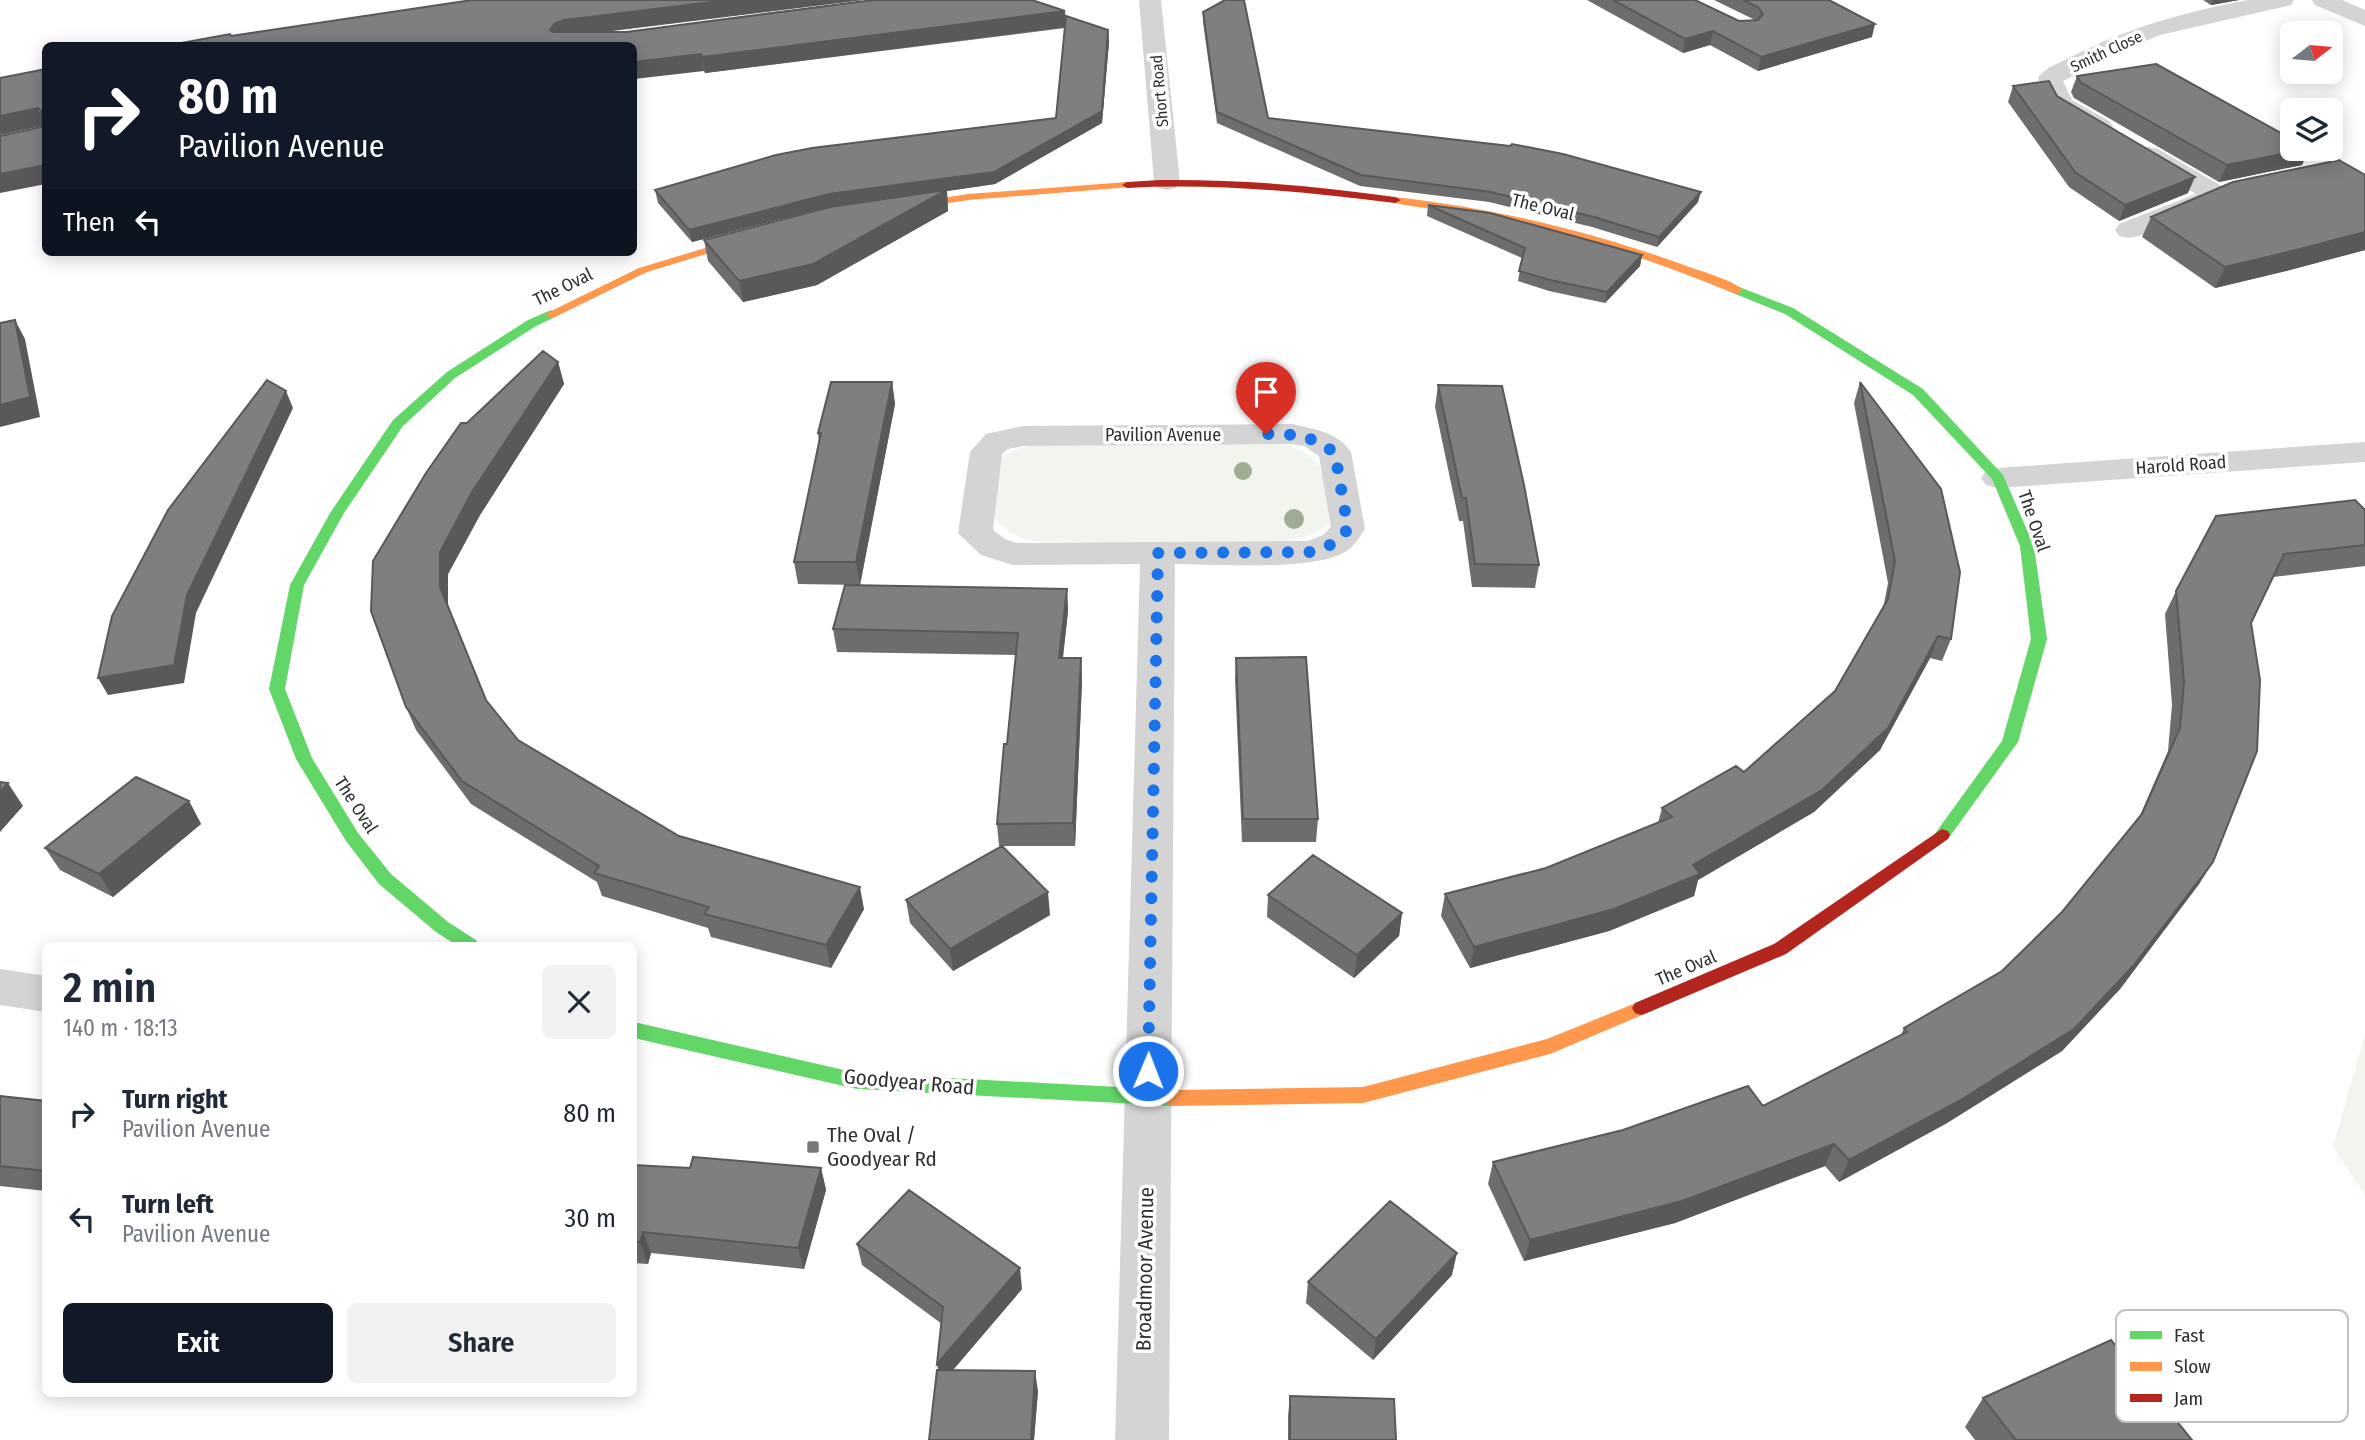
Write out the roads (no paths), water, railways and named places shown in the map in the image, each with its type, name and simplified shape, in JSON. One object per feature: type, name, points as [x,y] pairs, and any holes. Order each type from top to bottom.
[{"type":"street","name":"Short Road","points":[[1150,0],[1167,182]]},
{"type":"street","name":"Smith Close","points":[[2215,194],[2062,104],[2050,78],[2087,58],[2151,30],[2203,16],[2283,0]]},
{"type":"street","points":[[2323,0],[2365,19]]},
{"type":"street","name":"The Oval","points":[[885,209],[968,197],[1167,182],[1277,186],[1489,214],[1581,236],[1682,267],[1789,311],[1917,392],[1998,478],[2027,546],[2039,639],[2010,742],[1939,840],[1780,950],[1550,1046],[1363,1095],[1148,1098]]},
{"type":"street","points":[[2129,230],[2215,194],[2242,188]]},
{"type":"street","name":"The Oval","points":[[465,942],[442,927],[385,879],[352,837],[304,759],[277,689],[297,585],[337,513],[398,423],[451,375],[532,323],[643,270],[768,233]]},
{"type":"street","name":"Pavilion Avenue","points":[[1292,434],[1315,439],[1335,453],[1348,529],[1335,543],[1312,552],[1158,553],[1013,554],[993,547],[975,533],[986,452],[997,442],[1023,436],[1292,434]]},
{"type":"street","name":"Harold Road","points":[[1998,478],[2365,452]]},
{"type":"street","points":[[1148,1098],[1158,553]]},
{"type":"street","points":[[0,987],[42,994]]},
{"type":"street","name":"Goodyear Road","points":[[637,1031],[857,1081],[1148,1098]]},
{"type":"street","name":"Broadmoor Avenue","points":[[1142,1440],[1148,1098]]},
{"type":"place","name":"The Oval / Goodyear Rd","points":[[813,1147]]}]
